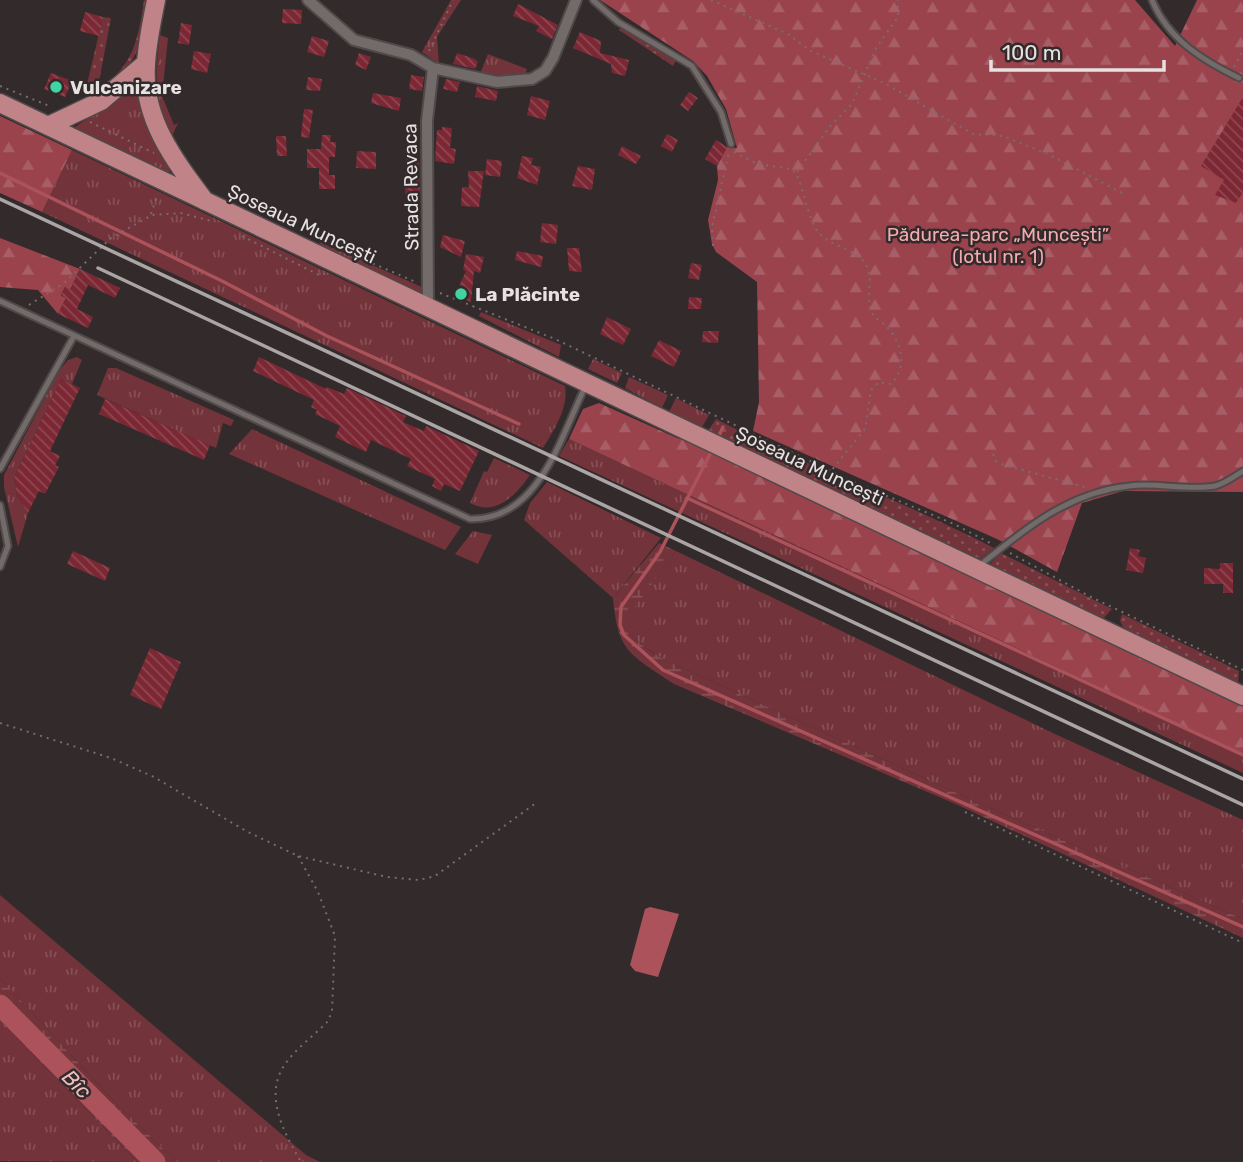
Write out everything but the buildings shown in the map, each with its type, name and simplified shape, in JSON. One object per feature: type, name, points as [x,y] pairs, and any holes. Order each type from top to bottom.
[{"type":"main road","points":[[156,0],[146,63],[147,99],[152,117],[179,167],[207,203]]},
{"type":"main road","points":[[48,126],[74,115],[119,89],[146,63]]},
{"type":"main road","name":"Șoseaua Muncești","points":[[0,103],[207,203],[428,297],[587,383],[1243,696]]},
{"type":"street","points":[[308,0],[354,40],[411,55],[430,65],[496,82],[532,79],[549,65],[576,0]]},
{"type":"street","name":"Strada Revaca","points":[[428,297],[427,121],[430,65]]},
{"type":"lane","points":[[593,0],[618,22],[692,66],[721,112],[730,147]]},
{"type":"lane","points":[[1152,0],[1158,15],[1186,48],[1239,78]]},
{"type":"lane","points":[[0,301],[470,519],[493,517],[527,496],[552,457],[587,383]]},
{"type":"lane","points":[[0,469],[74,336]]},
{"type":"lane","points":[[977,568],[1051,512],[1094,494],[1130,485],[1217,486],[1243,471]]},
{"type":"lane","points":[[0,505],[8,547],[0,567]]},
{"type":"path","points":[[430,65],[435,37],[453,0]]},
{"type":"path","points":[[711,0],[788,34],[809,50],[866,75],[974,134],[1003,136],[1051,155],[1126,195]]},
{"type":"path","points":[[796,173],[831,125],[852,104],[876,48],[898,17],[898,0]]},
{"type":"path","points":[[1231,74],[1243,50]]},
{"type":"path","points":[[0,86],[74,115],[154,153]]},
{"type":"path","points":[[713,246],[712,227],[730,147],[758,164],[790,169],[796,173],[817,232],[865,263],[869,273],[867,292],[872,314],[895,337],[902,361],[891,384],[879,382],[872,390],[865,429],[831,471]]},
{"type":"path","points":[[150,216],[162,182]]},
{"type":"path","points":[[20,311],[64,283],[128,226],[150,216],[181,214],[219,224]]},
{"type":"path","points":[[236,233],[319,275],[330,269]]},
{"type":"path","points":[[353,254],[428,297],[515,321],[831,471],[954,524],[1091,597],[1243,670]]},
{"type":"path","points":[[993,454],[996,461],[1004,466],[1078,484],[1094,494]]},
{"type":"path","points":[[0,723],[111,758],[152,776],[248,832],[298,856],[387,877],[419,880],[435,876],[536,803]]},
{"type":"path","points":[[965,813],[1243,943]]},
{"type":"path","points":[[298,856],[318,892],[335,936],[332,1012],[328,1021],[282,1069],[276,1086],[276,1104],[284,1133],[301,1162]]},
{"type":"green space","points":[[144,0],[148,0],[139,45],[123,73],[97,92],[87,93],[69,87],[72,81],[87,84],[103,17],[111,18],[98,87],[119,72],[132,51]]},
{"type":"green space","points":[[451,0],[461,0],[437,37],[439,64],[422,52]]},
{"type":"green space","name":"Pădurea-parc „Muncești” (lotul nr. 1)","points":[[600,0],[1135,0],[1175,46],[1197,0],[1243,0],[1243,492],[1123,491],[1082,503],[1057,572],[997,539],[753,431],[759,402],[757,282],[716,252],[708,220],[718,180],[717,166],[727,147],[737,148],[726,109],[707,76],[693,61]]},
{"type":"green space","points":[[621,27],[677,59],[673,66],[619,30]]},
{"type":"green space","points":[[160,35],[168,38],[162,96],[174,125],[178,123],[172,136],[161,111],[157,87]]},
{"type":"green space","points":[[488,54],[527,69],[525,75],[479,76]]},
{"type":"green space","points":[[126,91],[138,93],[143,111],[170,169],[169,175],[74,128]]},
{"type":"green space","points":[[0,116],[72,150],[42,212],[0,193]]},
{"type":"green space","points":[[72,150],[565,386],[563,410],[543,448],[42,212]]},
{"type":"green space","points":[[0,238],[80,269],[70,290],[65,287],[61,295],[66,298],[58,314],[38,290],[0,287]]},
{"type":"green space","points":[[320,242],[424,288],[423,294],[319,245]]},
{"type":"green space","points":[[481,312],[561,345],[559,357],[479,316]]},
{"type":"green space","points":[[77,357],[82,360],[72,384],[61,379],[14,478],[17,496],[28,513],[18,547],[4,487],[4,475],[59,371],[68,360]]},
{"type":"green space","points":[[593,359],[622,373],[617,383],[588,369]]},
{"type":"green space","points":[[108,368],[116,368],[234,420],[231,426],[223,423],[216,448],[97,395]]},
{"type":"green space","points":[[629,377],[668,395],[662,408],[625,388]]},
{"type":"green space","points":[[676,398],[709,415],[701,429],[669,412]]},
{"type":"green space","points":[[599,403],[677,438],[697,444],[1243,705],[1243,754],[569,439],[583,409]]},
{"type":"green space","points":[[716,419],[994,548],[980,559],[707,432]]},
{"type":"green space","points":[[252,429],[461,527],[445,550],[229,454]]},
{"type":"green space","points":[[569,439],[1243,754],[1243,773],[559,456]]},
{"type":"green space","points":[[494,458],[530,475],[504,502],[497,506],[479,507],[470,503],[484,471],[487,472]]},
{"type":"green space","points":[[547,482],[661,538],[613,598],[524,520],[530,503]]},
{"type":"green space","points":[[473,531],[492,535],[478,564],[455,554]]},
{"type":"green space","points":[[659,543],[676,551],[629,615],[629,624],[640,642],[665,660],[981,804],[1243,919],[1243,938],[958,805],[674,684],[647,666],[623,641],[618,630],[613,598]]},
{"type":"green space","points":[[676,551],[1055,734],[1243,820],[1243,919],[981,804],[665,660],[651,651],[639,642],[631,631],[628,615]]},
{"type":"green space","points":[[1001,553],[1112,609],[1103,619],[987,567]]},
{"type":"green space","points":[[1122,614],[1239,671],[1238,685],[1124,629],[1120,621]]},
{"type":"green space","points":[[0,895],[306,1155],[320,1162],[177,1162],[111,1098],[0,978]]},
{"type":"green space","points":[[0,978],[111,1098],[177,1162],[137,1162],[0,1020]]},
{"type":"green space","points":[[0,1020],[137,1162],[0,1161]]},
{"type":"shaded area","points":[[650,907],[679,914],[658,977],[635,971],[630,965],[645,909]]},
{"type":"waterway","points":[[0,173],[222,281],[327,336],[519,424]]},
{"type":"waterway","points":[[717,440],[723,427]]},
{"type":"waterway","points":[[712,450],[660,552],[621,607],[620,625],[624,635],[663,670],[1243,927]]},
{"type":"waterway","points":[[687,498],[1243,755]]},
{"type":"waterway","name":"Bîc","points":[[0,1005],[155,1162]]},
{"type":"railway","points":[[0,199],[1243,779]]},
{"type":"railway","points":[[98,268],[1243,805]]},
{"type":"place","name":"Vulcanizare","points":[[56,87]]},
{"type":"place","name":"La Plăcinte","points":[[461,294]]}]
